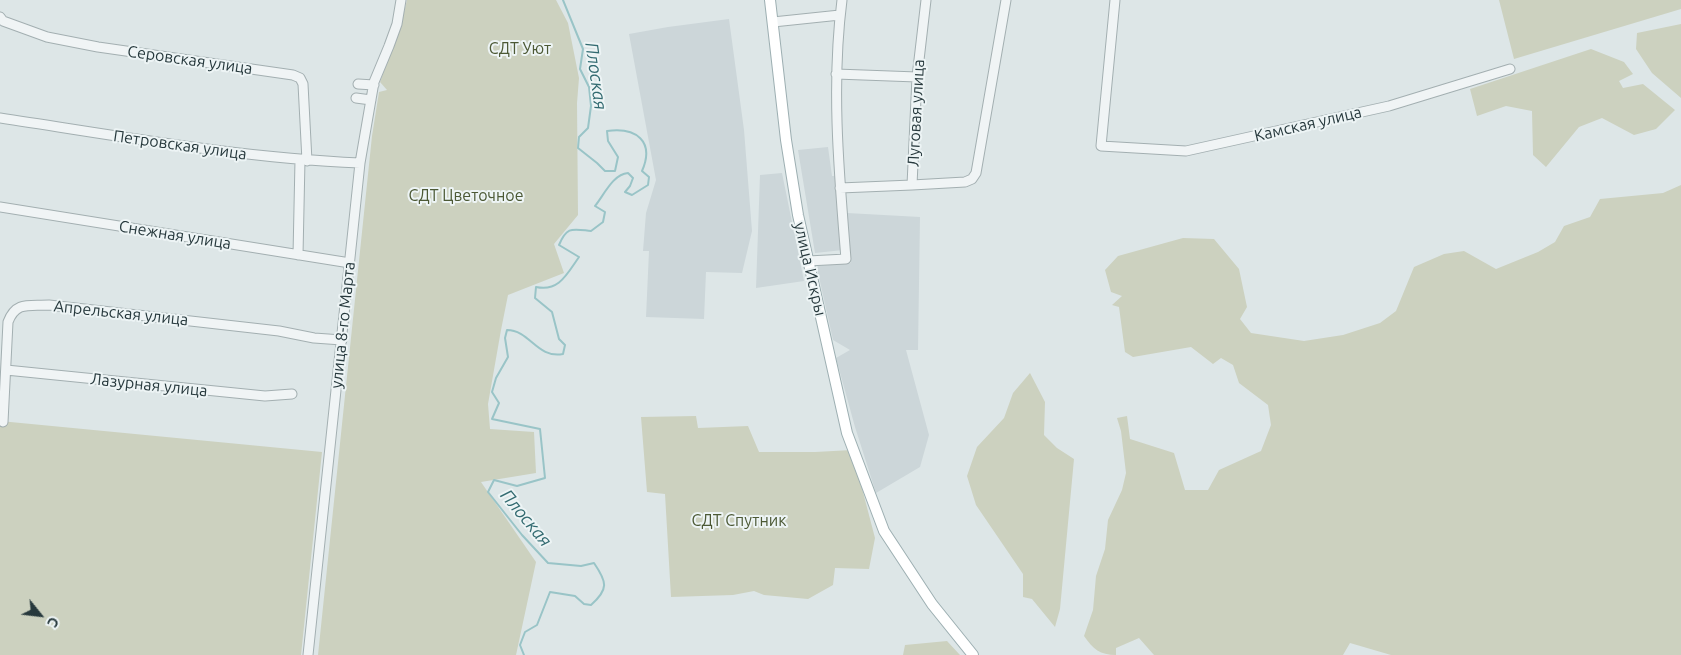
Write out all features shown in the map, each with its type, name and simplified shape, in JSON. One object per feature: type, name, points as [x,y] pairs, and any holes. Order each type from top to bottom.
[{"type":"main road","name":"улица Искры","points":[[770,0],[787,149],[798,216],[846,433],[884,531],[932,604],[973,655]]},
{"type":"street","name":"улица 8-го Марта","points":[[308,655],[360,163],[374,85],[394,32],[401,0]]},
{"type":"street","points":[[808,261],[846,259],[840,188],[836,74],[842,0]]},
{"type":"street","name":"Луговая улица","points":[[840,188],[912,185],[917,77],[926,0]]},
{"type":"street","points":[[912,185],[966,182],[972,179],[976,173],[1006,0]]},
{"type":"street","name":"Камская улица","points":[[1115,0],[1101,146],[1186,151],[1389,106],[1510,69]]},
{"type":"street","points":[[773,22],[840,16]]},
{"type":"street","name":"Серовская улица","points":[[0,18],[47,36],[98,47],[293,75],[300,78],[303,84],[304,161]]},
{"type":"street","points":[[836,74],[917,77]]},
{"type":"street","points":[[358,84],[374,85]]},
{"type":"street","points":[[356,98],[371,100]]},
{"type":"street","name":"Петровская улица","points":[[0,118],[238,154],[304,161],[360,163]]},
{"type":"street","points":[[298,255],[304,161]]},
{"type":"street","name":"Снежная улица","points":[[0,208],[350,264]]},
{"type":"street","name":"Апрельская улица","points":[[3,422],[8,322],[12,312],[20,306],[49,305],[342,340]]},
{"type":"street","name":"Лазурная улица","points":[[6,370],[265,396],[292,394]]},
{"type":"shaded area","points":[[729,19],[744,130],[752,231],[742,273],[706,272],[704,319],[646,317],[649,251],[643,251],[646,213],[656,180],[629,34]]},
{"type":"shaded area","points":[[828,147],[832,176],[837,176],[843,250],[815,253],[798,150]]},
{"type":"shaded area","points":[[782,173],[804,281],[756,288],[760,175]]},
{"type":"shaded area","points":[[847,213],[920,217],[918,350],[906,350],[929,435],[920,467],[876,493],[836,358],[850,350],[833,340],[817,268],[818,266],[851,263]]},
{"type":"green space","name":"СДТ Цветочное","points":[[407,0],[556,0],[568,23],[579,78],[577,103],[578,215],[554,244],[564,273],[508,295],[488,404],[490,429],[534,432],[536,473],[481,482],[536,562],[516,655],[318,655],[372,136],[379,92],[387,90],[380,82],[400,28]]},
{"type":"green space","points":[[1499,0],[1681,0],[1681,9],[1514,59]]},
{"type":"green space","points":[[1681,24],[1681,98],[1652,73],[1636,49],[1637,33]]},
{"type":"green space","points":[[1591,49],[1624,62],[1633,74],[1619,81],[1623,88],[1643,84],[1675,110],[1656,129],[1634,135],[1602,118],[1579,127],[1546,167],[1533,155],[1532,111],[1506,106],[1477,116],[1470,89]]},
{"type":"green space","points":[[1681,185],[1681,655],[1391,655],[1350,643],[1343,655],[1154,655],[1139,638],[1116,648],[1116,655],[1110,655],[1094,648],[1087,641],[1084,636],[1093,610],[1096,576],[1105,549],[1108,520],[1122,490],[1126,473],[1121,431],[1117,418],[1127,416],[1130,439],[1174,453],[1185,490],[1208,490],[1219,470],[1261,451],[1271,425],[1268,405],[1239,383],[1233,365],[1221,358],[1213,364],[1191,347],[1133,357],[1125,352],[1119,307],[1112,305],[1122,296],[1111,292],[1105,270],[1118,256],[1183,238],[1214,239],[1239,269],[1247,307],[1240,319],[1251,333],[1304,341],[1343,335],[1380,323],[1396,311],[1414,267],[1444,254],[1464,251],[1496,269],[1538,252],[1555,242],[1564,226],[1590,217],[1600,199],[1663,193]]},
{"type":"green space","points":[[1030,373],[1045,402],[1044,435],[1057,448],[1074,459],[1060,609],[1055,627],[1032,599],[1023,597],[1023,574],[976,505],[967,476],[977,447],[1004,418],[1013,393]]},
{"type":"green space","name":"СДТ Спутник","points":[[696,416],[698,428],[748,426],[759,452],[852,450],[875,538],[869,569],[835,568],[833,585],[808,599],[764,595],[754,591],[733,595],[671,597],[665,494],[647,492],[641,417]]},
{"type":"green space","points":[[0,421],[322,452],[301,655],[0,655]]},
{"type":"green space","points":[[947,641],[960,655],[903,655],[905,645]]},
{"type":"waterway","name":"Плоская","points":[[524,655],[520,645],[525,632],[537,625],[550,592],[575,596],[584,604],[591,605],[601,594],[604,580],[594,563],[581,566],[548,563],[522,535],[488,492],[494,480],[517,486],[545,478],[540,429],[492,419],[499,403],[492,392],[496,378],[508,357],[505,338],[507,330],[522,334],[540,349],[554,354],[563,354],[565,345],[559,339],[552,312],[535,298],[536,287],[551,287],[562,280],[570,270],[579,257],[559,245],[565,235],[571,230],[591,231],[603,222],[605,212],[595,206],[613,181],[628,173],[633,178],[625,192],[632,195],[648,185],[649,177],[642,171],[646,152],[644,144],[640,138],[627,131],[607,131],[608,141],[618,157],[615,171],[605,171],[578,148],[579,137],[588,128],[591,106],[589,87],[580,69],[583,49],[563,0]]},
{"type":"park label","name":"СДТ Уют","points":[[520,49]]}]
